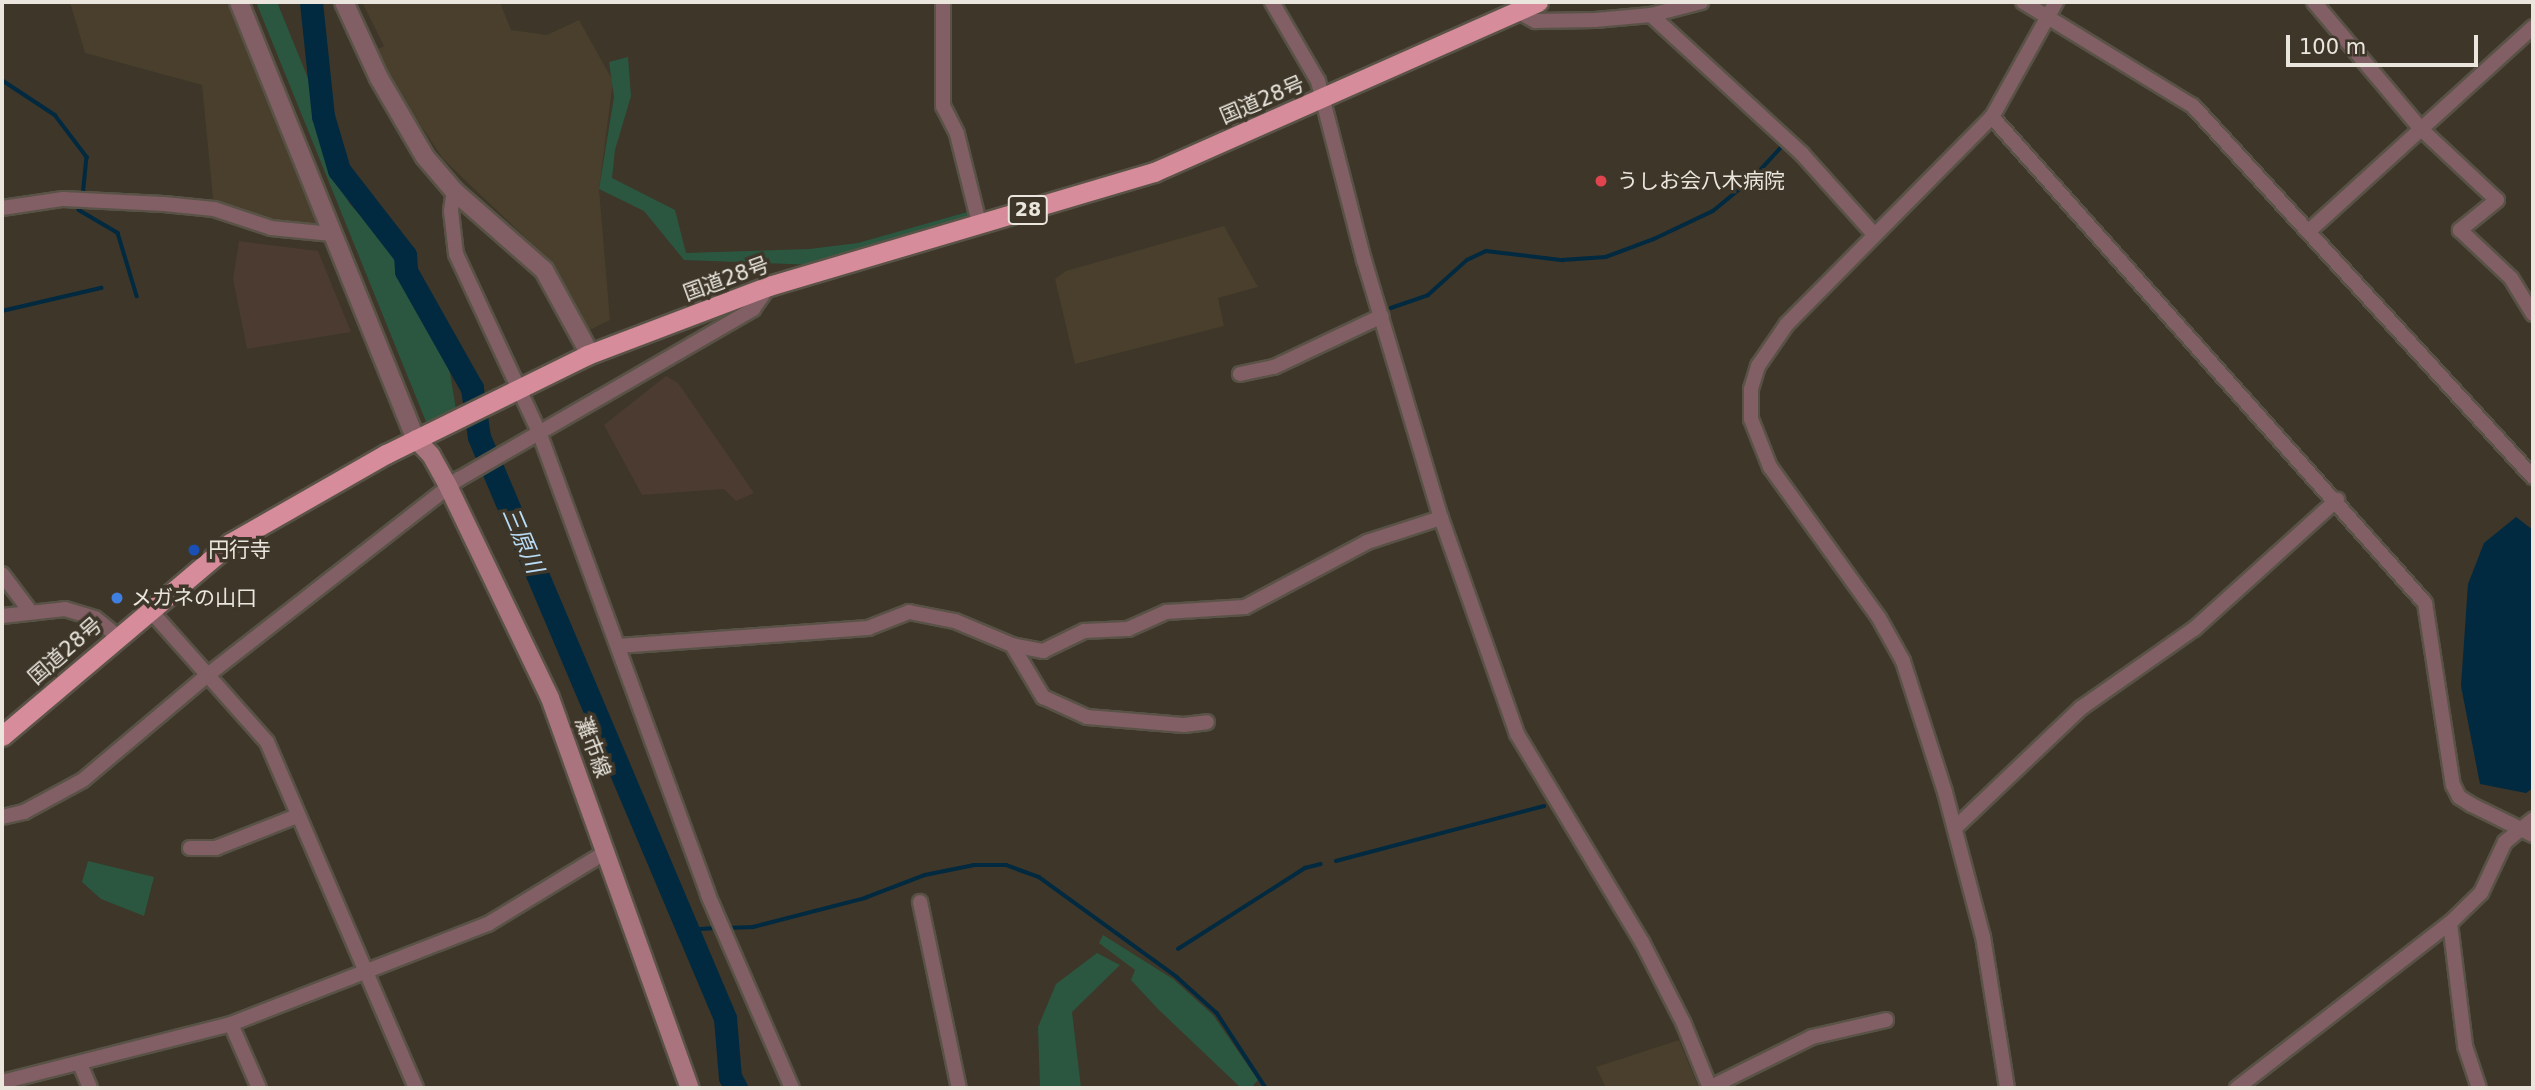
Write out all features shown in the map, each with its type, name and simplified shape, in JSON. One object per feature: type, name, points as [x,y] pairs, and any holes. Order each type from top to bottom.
[{"type":"highway","name":"国道28号","points":[[2,736],[149,609],[251,529],[416,439],[515,394],[590,354],[769,286],[1154,172],[1538,2]]},
{"type":"main road","name":"灘市線","points":[[416,439],[453,482],[550,698],[690,1088]]},
{"type":"street","points":[[239,2],[416,439]]},
{"type":"street","points":[[344,2],[379,78],[425,157],[454,191],[544,270],[590,354]]},
{"type":"street","points":[[943,2],[943,106],[957,134],[979,222]]},
{"type":"street","points":[[1272,2],[1318,81],[1320,100],[1441,518],[1517,734],[1642,942],[1683,1022],[1710,1088],[1812,1037],[1886,1020]]},
{"type":"street","points":[[1517,11],[1535,21],[1651,15],[1701,2]]},
{"type":"street","points":[[2023,2],[2193,106],[2533,477]]},
{"type":"street","points":[[2007,1088],[1983,937],[1955,828],[1903,661],[1879,618],[1770,467],[1751,419],[1751,389],[1771,343],[1873,233],[1992,117],[2056,2]]},
{"type":"street","points":[[2314,2],[2421,130],[2497,200],[2460,230],[2511,278],[2533,314]]},
{"type":"street","points":[[1651,15],[1802,155],[1873,233]]},
{"type":"street","points":[[2309,232],[2533,27]]},
{"type":"street","points":[[1992,117],[2337,500],[2425,603],[2441,728],[2459,797],[2533,835]]},
{"type":"street","points":[[454,191],[451,211],[456,254],[535,435],[618,646],[720,921],[792,1088]]},
{"type":"street","points":[[2,208],[63,199],[164,204],[214,209],[271,228],[332,234]]},
{"type":"street","points":[[2,817],[24,812],[83,780],[209,674],[453,482],[754,309],[769,286]]},
{"type":"street","points":[[1240,374],[1274,367],[1382,316]]},
{"type":"street","points":[[1955,828],[2081,708],[2194,629],[2337,500]]},
{"type":"street","points":[[618,646],[868,628],[909,612],[955,621],[1012,645],[1042,651],[1084,631],[1128,629],[1166,612],[1245,607],[1367,542],[1441,518]]},
{"type":"street","points":[[2,574],[30,611]]},
{"type":"street","points":[[2,616],[65,609],[95,618],[117,636]]},
{"type":"street","points":[[149,609],[267,742],[416,1088]]},
{"type":"street","points":[[1012,645],[1043,697],[1087,717],[1184,725],[1207,722]]},
{"type":"street","points":[[190,848],[216,848],[298,816]]},
{"type":"street","points":[[2237,1088],[2451,923],[2482,893],[2505,842],[2519,827],[2533,818]]},
{"type":"street","points":[[2,1082],[231,1024],[488,924],[606,852]]},
{"type":"street","points":[[920,902],[959,1088]]},
{"type":"street","points":[[2451,923],[2465,1046],[2479,1088]]},
{"type":"street","points":[[231,1024],[259,1088]]},
{"type":"street","points":[[80,1064],[90,1088]]},
{"type":"shaded area","points":[[70,2],[229,2],[328,224],[271,228],[214,209],[202,85],[85,53]]},
{"type":"shaded area","points":[[362,2],[500,2],[511,30],[547,35],[579,20],[613,81],[599,189],[610,320],[588,331],[554,265],[443,159],[372,52],[384,46]]},
{"type":"shaded area","points":[[1224,226],[1258,287],[1218,298],[1224,326],[1075,364],[1055,279],[1066,271]]},
{"type":"shaded area","points":[[239,241],[318,251],[351,332],[247,349],[233,279]]},
{"type":"shaded area","points":[[666,376],[678,383],[754,493],[736,501],[724,489],[642,495],[604,425]]},
{"type":"shaded area","points":[[1679,1040],[1699,1088],[1606,1088],[1596,1067]]},
{"type":"green space","points":[[256,2],[277,2],[314,93],[334,168],[349,203],[398,257],[434,326],[450,373],[457,416],[429,429]]},
{"type":"green space","points":[[628,57],[631,96],[615,150],[612,178],[675,210],[686,253],[809,249],[858,243],[971,211],[973,221],[817,265],[684,260],[644,211],[599,189],[614,97],[609,62]]},
{"type":"green space","points":[[88,861],[154,877],[144,916],[101,899],[82,882]]},
{"type":"green space","points":[[1103,935],[1173,979],[1213,1015],[1258,1080],[1251,1088],[1241,1088],[1157,1008],[1131,980],[1135,970],[1099,943]]},
{"type":"green space","points":[[1097,953],[1120,965],[1072,1012],[1081,1088],[1040,1088],[1038,1027],[1056,984]]},
{"type":"water","points":[[2516,517],[2533,530],[2533,788],[2526,793],[2480,784],[2461,686],[2468,584],[2484,543]]},
{"type":"waterway","name":"三原川","points":[[311,2],[323,116],[339,170],[405,255],[406,271],[472,388],[479,437],[725,1018],[730,1077],[736,1088]]},
{"type":"waterway","points":[[2,80],[55,115],[87,157],[83,197]]},
{"type":"waterway","points":[[1391,308],[1428,295],[1467,260],[1486,251],[1562,260],[1606,257],[1654,239],[1713,211],[1752,179],[1786,142]]},
{"type":"waterway","points":[[81,204],[79,210],[118,233],[137,296]]},
{"type":"waterway","points":[[2,311],[101,288]]},
{"type":"waterway","points":[[1336,861],[1544,806]]},
{"type":"waterway","points":[[1178,949],[1305,868],[1321,864]]},
{"type":"waterway","points":[[726,928],[753,927],[865,898],[925,875],[974,865],[1006,865],[1039,877],[1177,977],[1217,1013],[1266,1088]]},
{"type":"waterway","points":[[687,930],[718,928]]},
{"type":"place","name":"うしお会八木病院","points":[[1601,181]]},
{"type":"place","name":"円行寺","points":[[194,550]]},
{"type":"place","name":"メガネの山口","points":[[117,598]]}]
